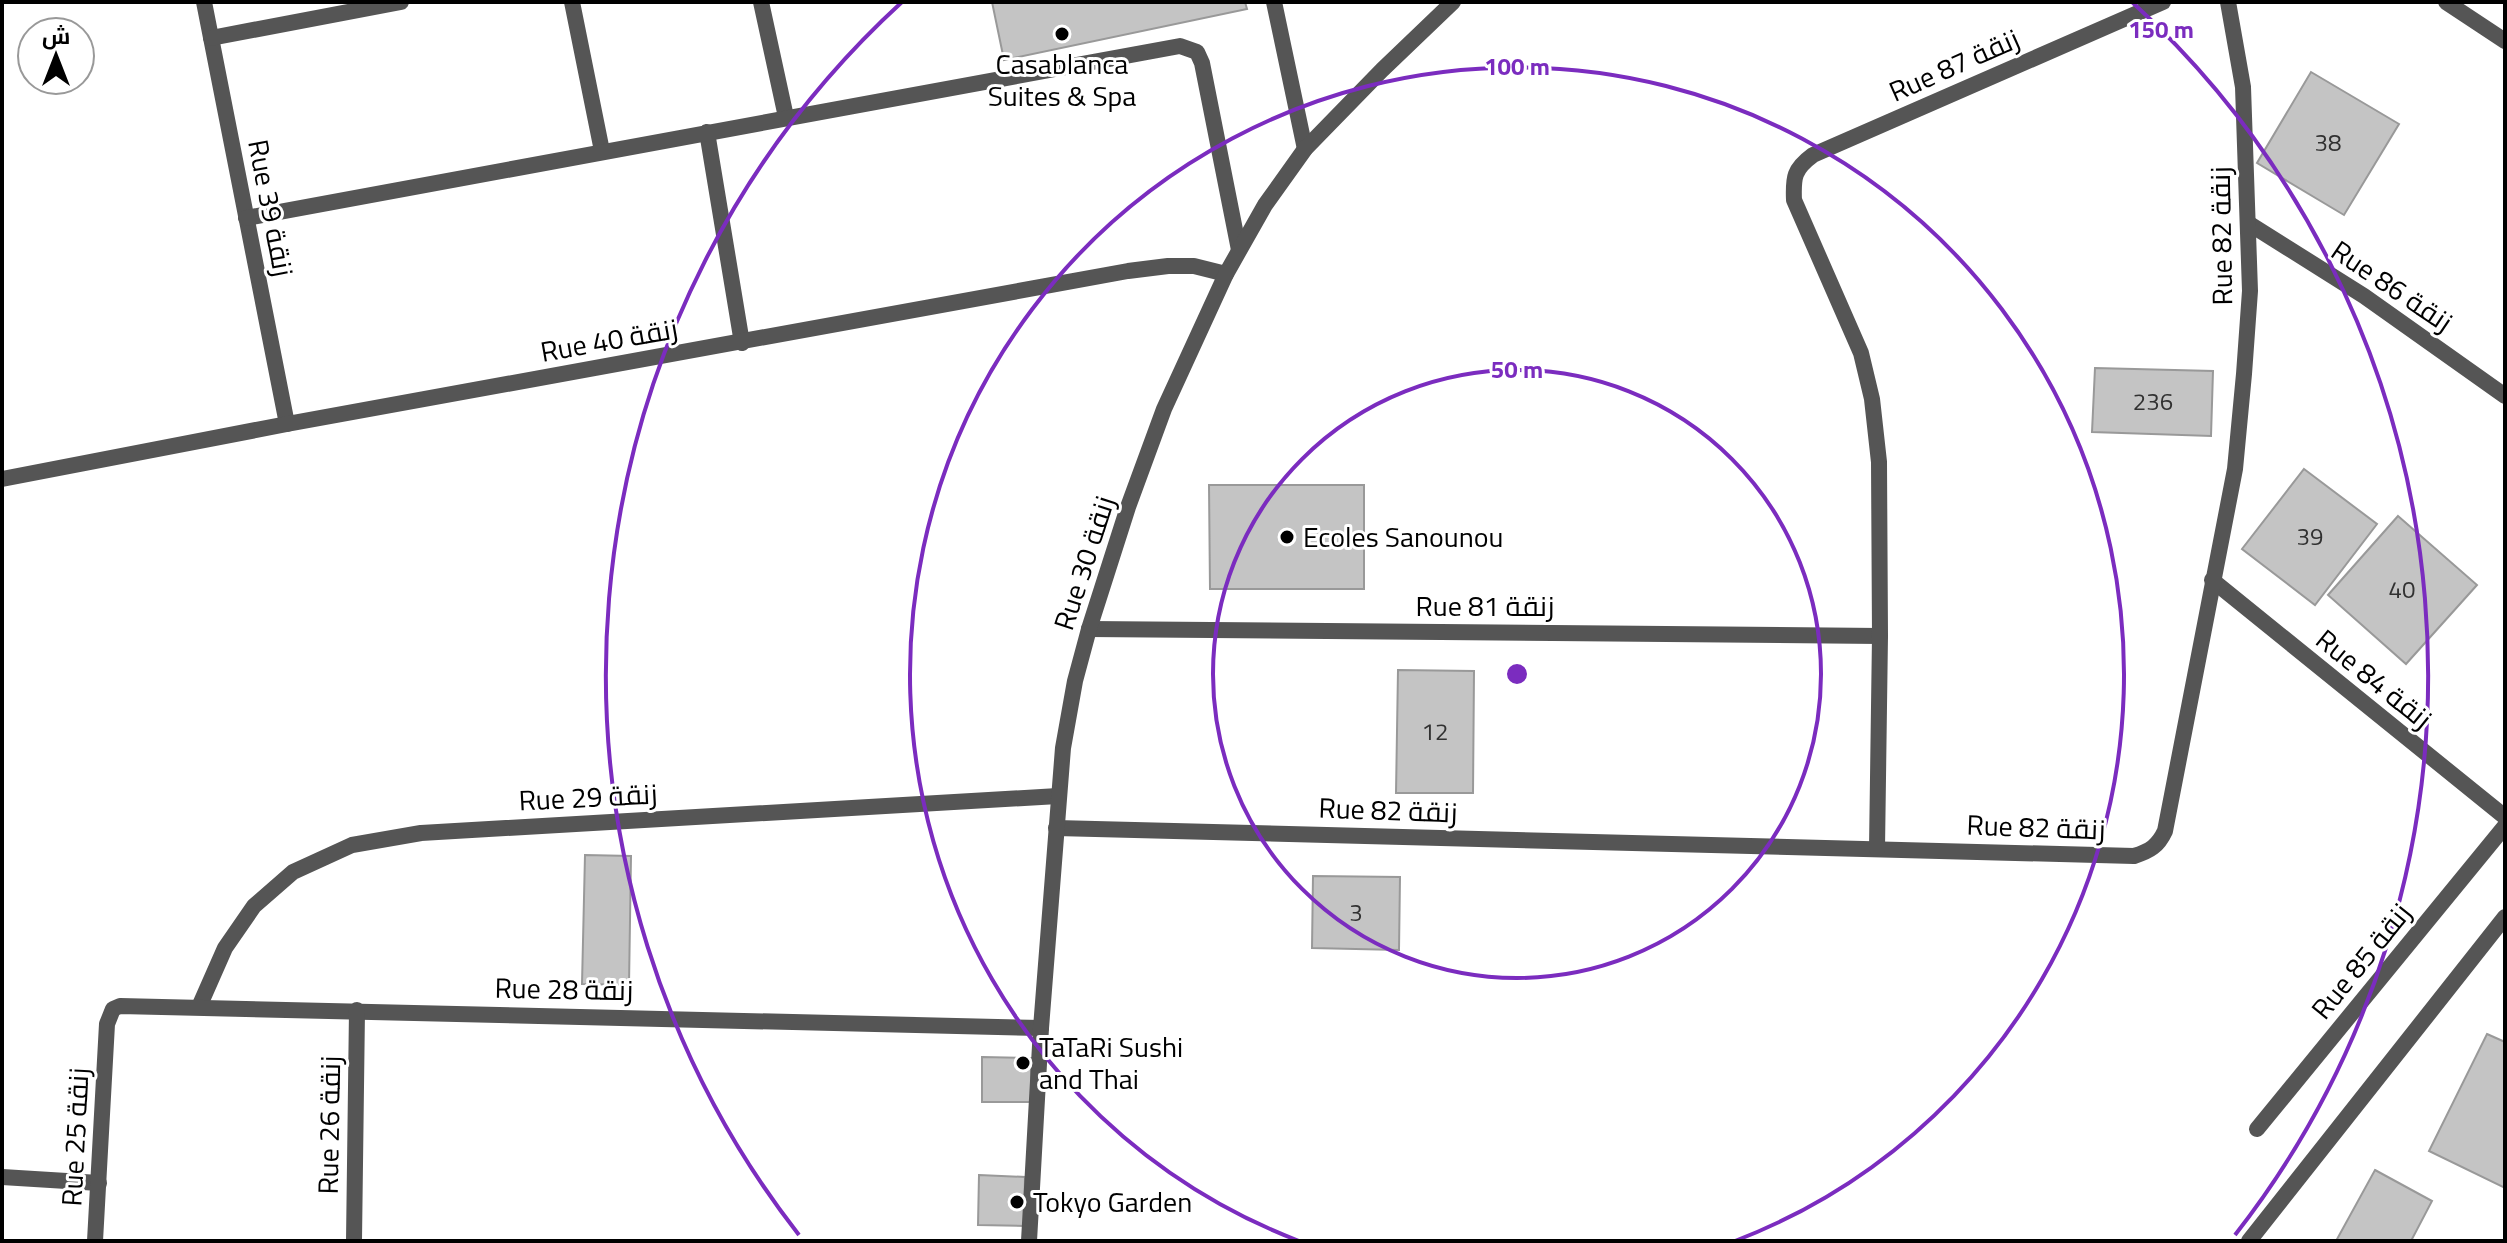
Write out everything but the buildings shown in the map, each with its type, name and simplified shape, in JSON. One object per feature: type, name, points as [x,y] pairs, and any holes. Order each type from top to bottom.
[{"type":"street","name":"Rue 39 زنقة","points":[[204,2],[287,424]]},
{"type":"street","points":[[211,38],[401,2]]},
{"type":"street","points":[[572,2],[602,151]]},
{"type":"street","points":[[761,2],[786,117]]},
{"type":"street","points":[[1274,2],[1305,149]]},
{"type":"street","name":"Rue 30 زنقة","points":[[1029,1241],[1041,1028],[1063,748],[1075,681],[1089,629],[1128,507],[1164,409],[1226,274],[1265,205],[1305,149],[1453,2]]},
{"type":"street","name":"Rue 87 زنقة","points":[[1880,636],[1879,462],[1872,399],[1861,353],[1794,200],[1796,173],[1800,165],[1813,155],[2163,2]]},
{"type":"street","name":"Rue 82 زنقة","points":[[1056,828],[2134,856],[2160,843],[2165,831],[2235,469],[2244,374],[2250,291],[2243,87],[2228,2]]},
{"type":"street","points":[[2446,2],[2505,41]]},
{"type":"street","points":[[246,218],[1171,47],[1189,48],[1197,52],[1202,63],[1239,250]]},
{"type":"street","points":[[707,132],[742,343]]},
{"type":"street","name":"Rue 86 زنقة","points":[[2248,223],[2364,296],[2505,396]]},
{"type":"street","name":"Rue 40 زنقة","points":[[2,479],[1128,271],[1194,266],[1226,274]]},
{"type":"street","name":"Rue 84 زنقة","points":[[2212,580],[2505,817]]},
{"type":"street","name":"Rue 81 زنقة","points":[[1089,629],[1880,636]]},
{"type":"street","points":[[1877,849],[1880,636]]},
{"type":"street","name":"Rue 29 زنقة","points":[[199,1007],[225,948],[254,906],[293,872],[352,845],[421,833],[1058,796]]},
{"type":"street","name":"Rue 85 زنقة","points":[[2257,1129],[2505,826]]},
{"type":"street","points":[[2249,1241],[2505,917]]},
{"type":"street","name":"Rue 28 زنقة","points":[[106,1035],[108,1016],[120,1006],[1041,1028]]},
{"type":"street","name":"Rue 26 زنقة","points":[[354,1241],[357,1010]]},
{"type":"street","name":"Rue 25 زنقة","points":[[95,1241],[106,1035]]},
{"type":"street","points":[[2,1177],[99,1183]]},
{"type":"place","name":"Casablanca Suites & Spa","points":[[1062,34]]},
{"type":"place","name":"Ecoles Sanounou","points":[[1287,537]]},
{"type":"place","name":"TaTaRi Sushi and Thai","points":[[1023,1063]]},
{"type":"place","name":"Tokyo Garden","points":[[1017,1202]]}]
